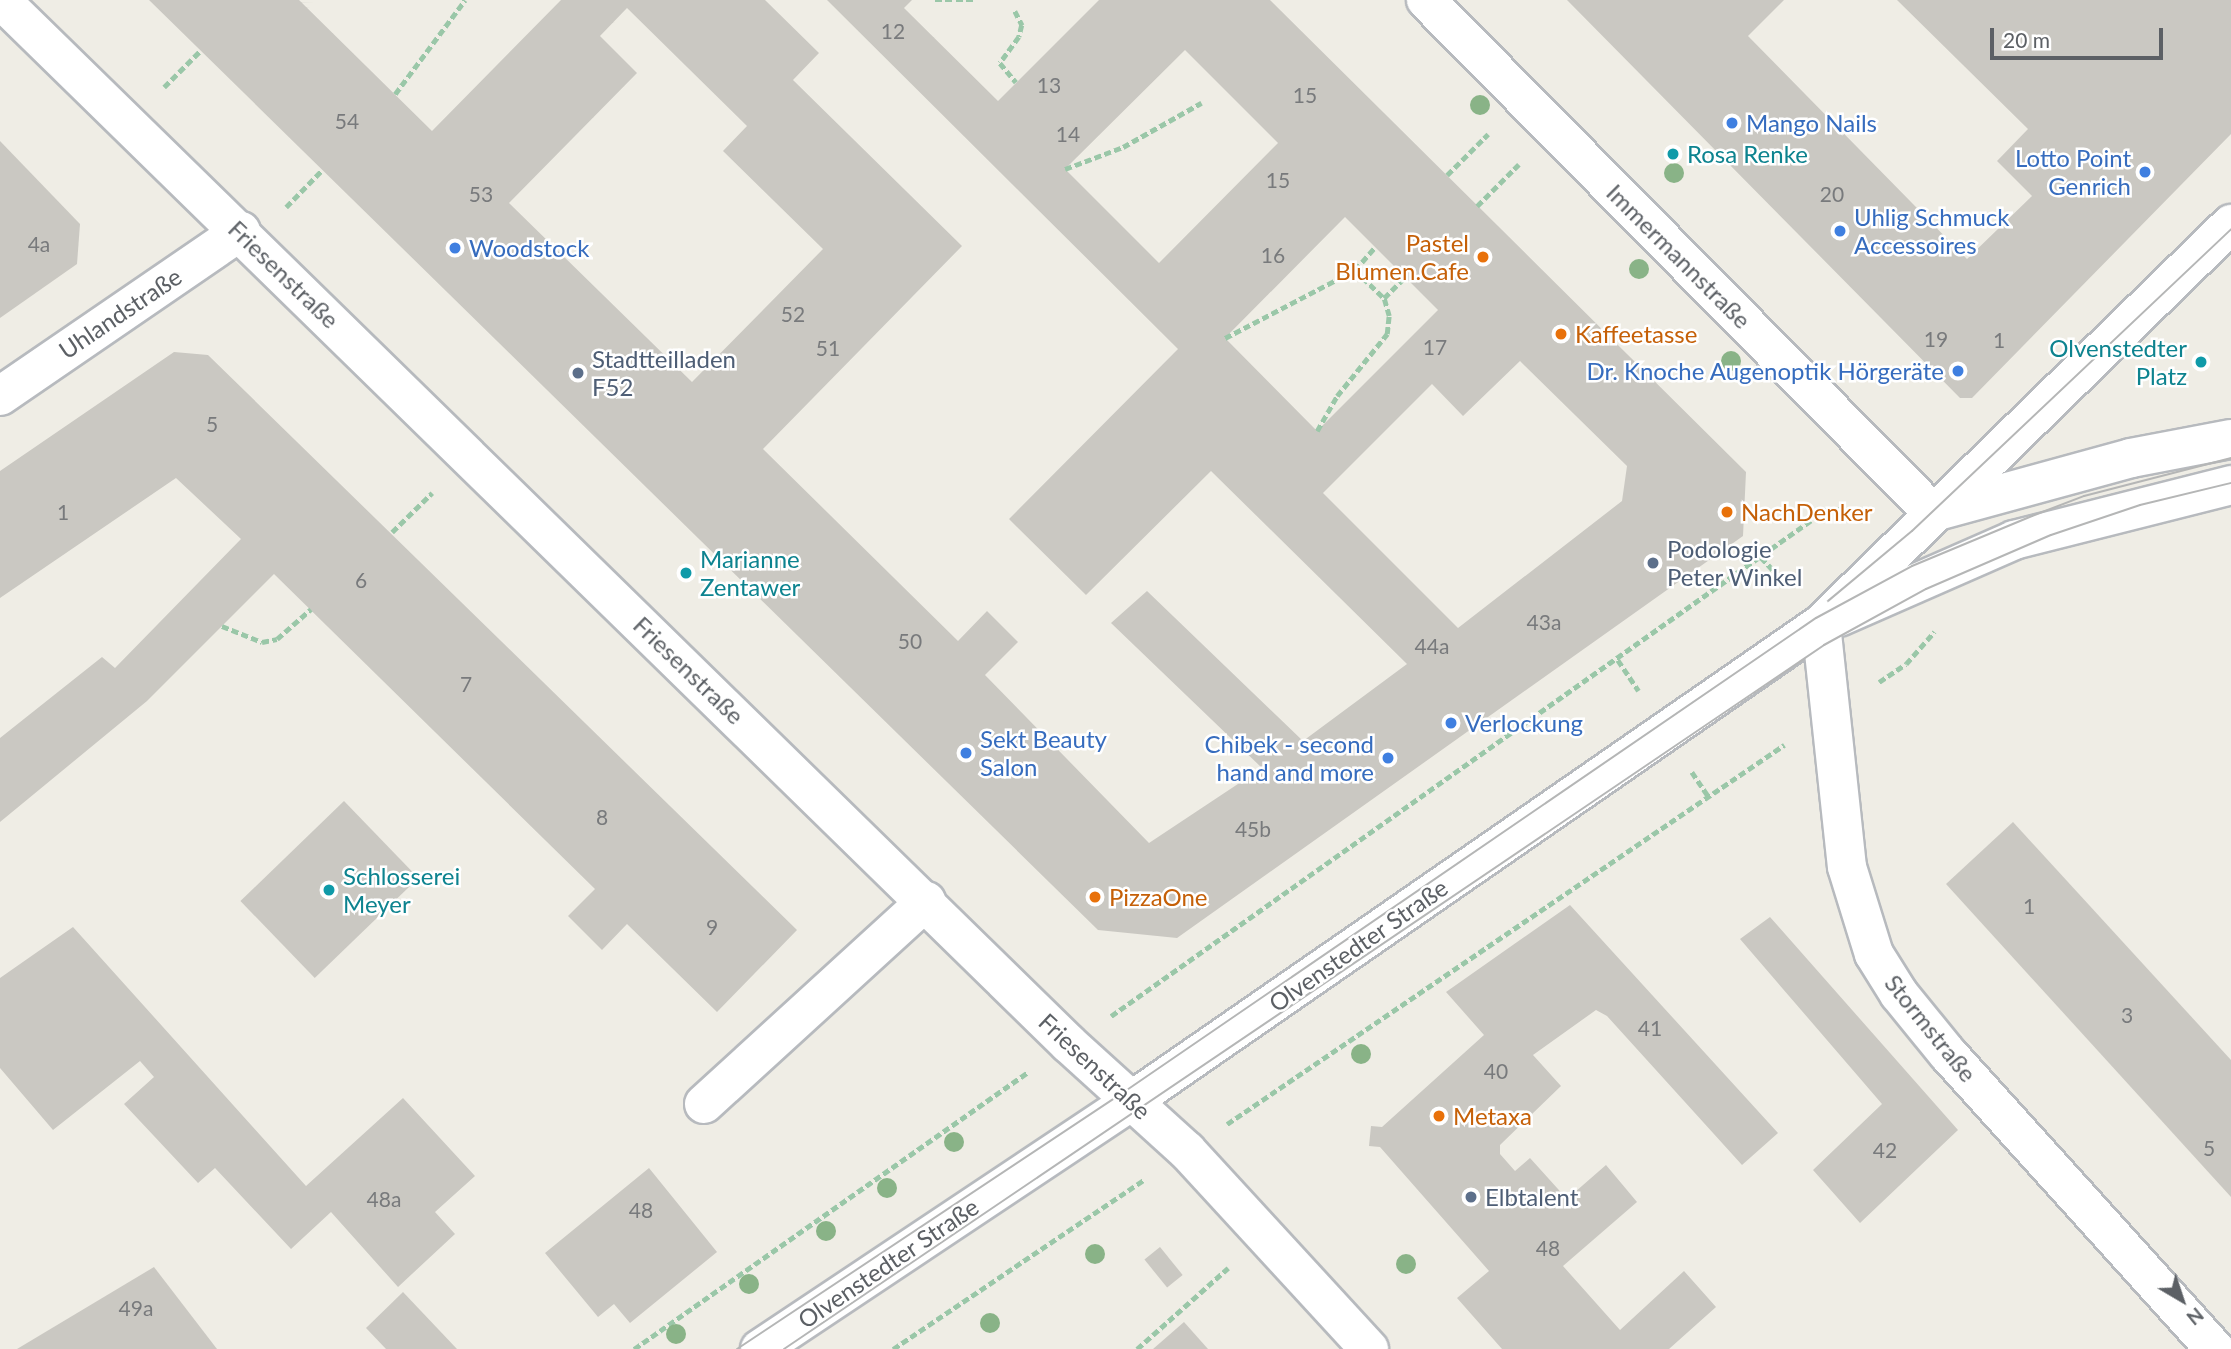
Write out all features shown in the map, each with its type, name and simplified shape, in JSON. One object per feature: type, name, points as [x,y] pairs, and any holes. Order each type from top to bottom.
[{"type":"street","name":"Friesenstraße","points":[[1,0],[241,231],[1130,1102],[1187,1152],[1369,1349]]},
{"type":"street","name":"Immermannstraße","points":[[1426,0],[1932,512]]},
{"type":"street","points":[[1932,512],[2231,224]]},
{"type":"street","name":"Uhlandstraße","points":[[0,396],[241,231]]},
{"type":"street","points":[[1932,512],[2131,458],[2231,439]]},
{"type":"street","points":[[1821,624],[2014,540],[2231,485]]},
{"type":"street","name":"Olvenstedter Straße","points":[[760,1349],[1130,1102],[1821,624],[1932,512]]},
{"type":"street","name":"Stormstraße","points":[[1821,624],[1847,867],[1867,936],[1884,971],[1948,1054],[2215,1349]]},
{"type":"street","points":[[704,1104],[926,901]]},
{"type":"path","points":[[395,94],[465,0]]},
{"type":"path","points":[[935,0],[977,0]]},
{"type":"path","points":[[1015,11],[1022,24],[1019,37],[1000,63],[1017,82]]},
{"type":"path","points":[[1065,169],[1123,147],[1201,103]]},
{"type":"path","points":[[1477,206],[1554,129]]},
{"type":"path","points":[[1225,338],[1355,270],[1375,247]]},
{"type":"path","points":[[1317,431],[1337,396],[1387,334],[1390,316],[1384,298],[1355,270]]},
{"type":"path","points":[[1384,298],[1405,277]]},
{"type":"path","points":[[1107,1019],[1827,509]]},
{"type":"path","points":[[222,626],[262,642],[277,639],[310,609]]},
{"type":"path","points":[[1222,1127],[1760,760]]},
{"type":"path","points":[[634,1349],[1035,1068]]},
{"type":"path","points":[[893,1349],[1155,1173]]},
{"type":"path","points":[[1137,1349],[1265,1235]]},
{"type":"building","points":[[149,0],[299,0],[432,131],[561,0],[765,0],[819,53],[793,80],[962,246],[763,449],[958,641],[987,611],[1018,642],[985,675],[1149,843],[1262,768],[1111,623],[1147,591],[1303,741],[1407,664],[1211,471],[1086,595],[1009,519],[1178,349],[827,0],[912,0],[904,8],[998,101],[1099,0],[1270,0],[1746,472],[1743,536],[1177,938],[1098,930]],"holes":[[[627,8],[747,126],[723,151],[823,249],[692,382],[509,203],[637,73],[600,36]],[[1185,50],[1278,143],[1159,263],[1065,169]],[[1345,217],[1438,310],[1317,431],[1225,338]],[[1520,361],[1627,466],[1622,501],[1458,628],[1323,493],[1432,384],[1463,416]]]},
{"type":"building","points":[[1567,0],[1784,0],[1748,36],[1967,259],[2032,196],[1997,161],[2028,129],[1897,0],[2231,0],[2231,134],[1972,398],[1960,398]]},
{"type":"building","points":[[0,141],[80,224],[77,264],[0,318]]},
{"type":"building","points":[[174,352],[208,355],[797,930],[717,1012],[627,924],[602,950],[568,916],[595,889],[274,574],[147,701],[0,822],[0,738],[102,657],[115,668],[241,539],[176,478],[0,598],[0,471]]},
{"type":"building","name":"Schlosserei Meyer","points":[[344,801],[418,878],[315,978],[240,901]]},
{"type":"building","points":[[2013,822],[2231,1060],[2231,1197],[1946,884]]},
{"type":"building","points":[[1570,905],[1778,1133],[1742,1165],[1607,1016],[1596,1010],[1533,1055],[1561,1086],[1500,1145],[1500,1154],[1515,1171],[1530,1158],[1567,1199],[1606,1165],[1637,1202],[1563,1266],[1620,1330],[1684,1271],[1716,1307],[1669,1349],[1502,1349],[1457,1298],[1489,1271],[1380,1147],[1369,1146],[1371,1126],[1382,1127],[1484,1035],[1446,992]]},
{"type":"building","points":[[1770,917],[1958,1130],[1860,1223],[1813,1170],[1882,1104],[1740,939]]},
{"type":"building","points":[[73,927],[306,1186],[403,1098],[475,1176],[435,1212],[455,1234],[398,1287],[331,1212],[291,1249],[215,1168],[198,1183],[124,1104],[154,1077],[140,1061],[53,1130],[0,1068],[0,978]]},
{"type":"building","points":[[649,1168],[717,1252],[630,1323],[614,1304],[598,1317],[545,1253]]},
{"type":"building","points":[[1160,1247],[1183,1275],[1167,1288],[1144,1260]]},
{"type":"building","points":[[154,1267],[217,1349],[17,1349]]},
{"type":"building","points":[[403,1292],[457,1349],[386,1349],[366,1328]]},
{"type":"building","points":[[1184,1322],[1208,1349],[1153,1349]]},
{"type":"tram line","points":[[1828,601],[1912,531],[2231,229]]},
{"type":"tram line","points":[[737,1349],[1121,1094],[1816,618],[1912,566],[2032,516],[2084,496],[2231,458]]},
{"type":"tram line","points":[[784,1349],[1824,645],[1926,589],[2051,535],[2140,505],[2231,483]]},
{"type":"place","name":"Mango Nails","points":[[1732,123]]},
{"type":"place","name":"Rosa Renke","points":[[1673,154]]},
{"type":"place","name":"Lotto Point Genrich","points":[[2145,172]]},
{"type":"place","name":"Uhlig Schmuck Accessoires","points":[[1840,231]]},
{"type":"place","name":"Woodstock","points":[[455,248]]},
{"type":"place","name":"Pastel Blumen.Cafe","points":[[1483,257]]},
{"type":"place","name":"Kaffeetasse","points":[[1561,334]]},
{"type":"place","name":"Olvenstedter Platz","points":[[2201,362]]},
{"type":"place","name":"Dr. Knoche Augenoptik Hörgeräte","points":[[1958,371]]},
{"type":"place","name":"Stadtteilladen F52","points":[[578,373]]},
{"type":"place","name":"NachDenker","points":[[1727,512]]},
{"type":"place","name":"Podologie Peter Winkel","points":[[1653,563]]},
{"type":"place","name":"Marianne Zentawer","points":[[686,573]]},
{"type":"place","name":"Verlockung","points":[[1451,723]]},
{"type":"place","name":"Sekt Beauty Salon","points":[[966,753]]},
{"type":"place","name":"Chibek - second hand and more","points":[[1388,758]]},
{"type":"place","name":"Schlosserei Meyer","points":[[329,890]]},
{"type":"place","name":"PizzaOne","points":[[1095,897]]},
{"type":"place","name":"Metaxa","points":[[1439,1116]]},
{"type":"place","name":"Elbtalent","points":[[1471,1197]]}]
